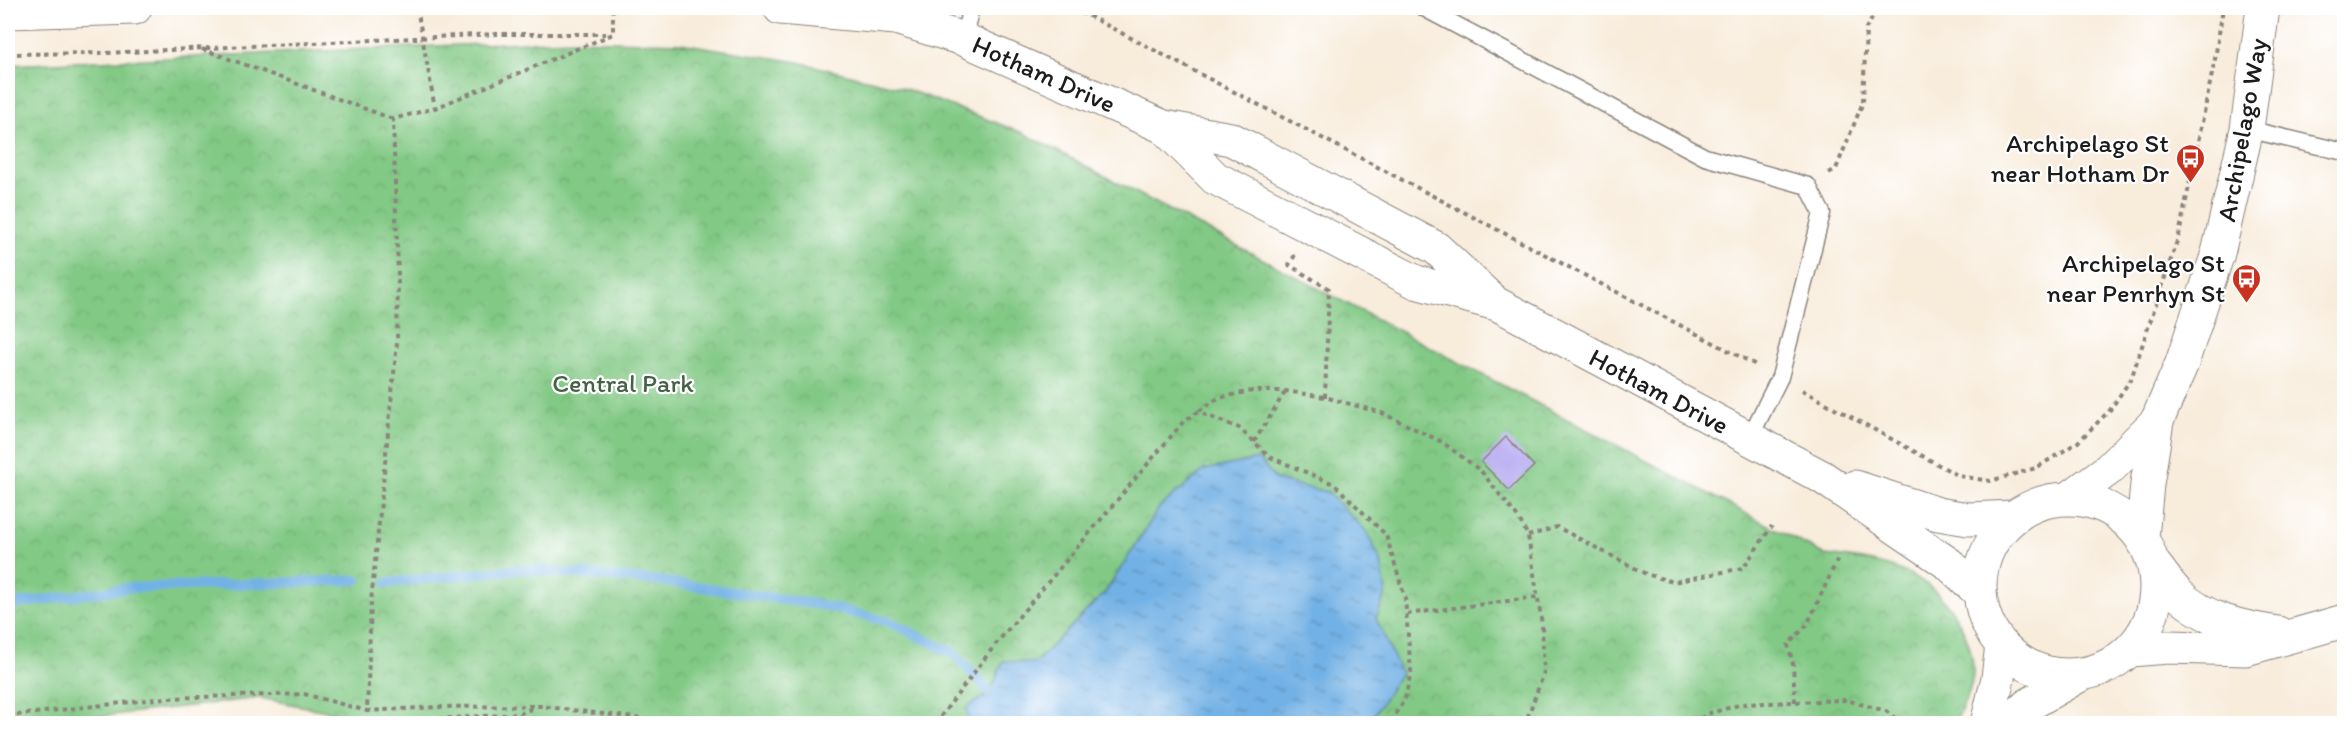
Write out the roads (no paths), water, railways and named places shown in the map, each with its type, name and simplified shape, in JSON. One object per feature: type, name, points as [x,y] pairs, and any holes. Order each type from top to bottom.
[{"type":"street","points":[[8,12],[135,8]]},
{"type":"street","name":"Hotham Drive","points":[[780,8],[897,13],[963,39],[1164,127],[1215,178],[1416,282],[1497,304],[1822,477],[1949,564],[1980,593]]},
{"type":"street","name":"Archipelago Way","points":[[2148,551],[2147,484],[2157,421],[2182,363],[2218,253],[2247,129],[2263,8]]},
{"type":"street","name":"Archipelago Way","points":[[2068,499],[2109,469],[2157,421]]},
{"type":"street","name":"Hotham Drive","points":[[1822,477],[1938,514],[1968,519],[2014,517]]},
{"type":"street","points":[[2080,675],[2051,674],[2024,664],[2002,645],[1986,621],[1980,593],[1982,564],[1995,538],[2014,517],[2040,504],[2068,499],[2097,504],[2122,517],[2179,595],[2209,615],[2242,627],[2295,636]]},
{"type":"street","points":[[2007,723],[2028,705],[2080,675],[2108,667],[2131,650],[2149,625],[2157,595],[2148,551]]},
{"type":"street","points":[[2131,650],[2168,647],[2246,649],[2344,621]]},
{"type":"street","points":[[1987,723],[1998,678],[2002,645]]},
{"type":"lane","points":[[963,39],[971,8]]},
{"type":"lane","points":[[1424,8],[1705,157],[1808,186],[1822,213],[1780,377],[1749,439]]},
{"type":"lane","points":[[2247,129],[2344,152]]},
{"type":"water","points":[[1259,459],[1276,480],[1327,492],[1366,531],[1381,561],[1386,593],[1376,619],[1401,673],[1369,723],[969,723],[966,708],[990,693],[1003,661],[1035,663],[1107,590],[1159,508],[1204,470]]},
{"type":"waterway","points":[[387,583],[520,569],[660,581],[821,605],[890,622],[955,654],[990,693]]},
{"type":"waterway","points":[[8,605],[128,588],[357,580]]},
{"type":"place","name":"Archipelago St near Hotham Dr","points":[[2190,184]]},
{"type":"place","name":"Archipelago St near Penrhyn St","points":[[2246,304]]},
{"type":"park label","name":"Central Park","points":[[623,383]]}]
